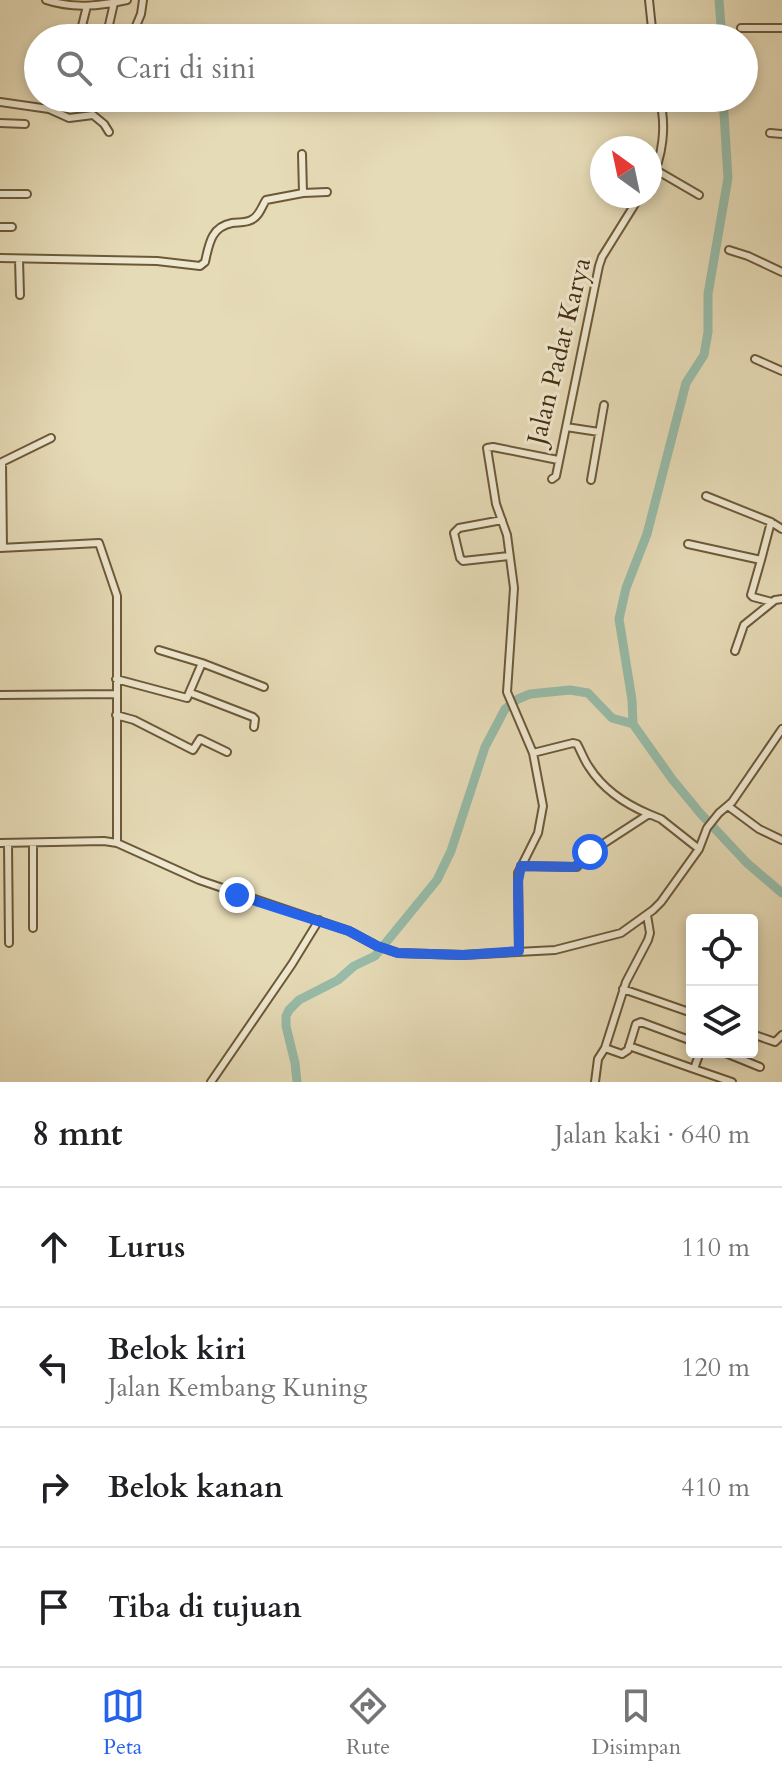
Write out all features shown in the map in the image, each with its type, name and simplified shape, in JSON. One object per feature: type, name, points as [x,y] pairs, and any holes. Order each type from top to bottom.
[{"type":"street","points":[[46,0],[70,6],[127,0]]},
{"type":"street","points":[[137,24],[143,0]]},
{"type":"street","points":[[649,0],[652,24]]},
{"type":"street","points":[[109,24],[114,3]]},
{"type":"street","points":[[82,24],[87,6]]},
{"type":"street","points":[[758,28],[782,28]]},
{"type":"street","points":[[0,102],[24,105]]},
{"type":"street","points":[[56,112],[69,118],[93,115],[109,132]]},
{"type":"street","points":[[662,112],[662,136]]},
{"type":"street","points":[[0,123],[25,124]]},
{"type":"street","points":[[770,133],[782,134]]},
{"type":"street","points":[[302,154],[303,193]]},
{"type":"street","points":[[662,173],[699,195]]},
{"type":"street","points":[[0,258],[157,261],[200,266],[205,262],[211,237],[221,227],[252,220],[270,198],[327,192]]},
{"type":"street","points":[[0,194],[27,194]]},
{"type":"street","name":"Jalan Padat Karya","points":[[502,520],[487,448],[558,460],[599,266],[633,208]]},
{"type":"street","points":[[0,227],[12,227]]},
{"type":"street","points":[[729,250],[782,272]]},
{"type":"street","points":[[19,259],[20,295]]},
{"type":"street","points":[[755,359],[782,371]]},
{"type":"street","points":[[591,480],[604,405]]},
{"type":"street","points":[[566,427],[599,432]]},
{"type":"street","points":[[51,438],[2,462],[1,548],[99,543],[117,596],[117,843]]},
{"type":"street","points":[[552,479],[556,476],[558,460]]},
{"type":"street","points":[[706,496],[782,529]]},
{"type":"street","points":[[509,556],[463,561],[454,533],[459,528],[502,520],[507,535],[514,588],[506,686],[508,698],[533,753],[543,806],[538,833],[521,866],[518,881],[519,951]]},
{"type":"street","points":[[771,522],[751,595],[772,602]]},
{"type":"street","points":[[688,544],[761,560]]},
{"type":"street","points":[[735,651],[744,625],[772,602],[782,599]]},
{"type":"street","points":[[159,650],[264,687]]},
{"type":"street","points":[[116,679],[186,698],[191,693],[202,663]]},
{"type":"street","points":[[191,693],[254,718],[254,727]]},
{"type":"street","points":[[0,695],[116,694]]},
{"type":"street","points":[[116,715],[134,720],[193,750],[200,739],[227,752]]},
{"type":"street","points":[[9,943],[4,843],[104,841],[117,843],[237,895],[319,920],[377,946],[402,953],[454,955],[555,950],[614,936],[630,928],[661,902],[699,849],[707,828],[728,806],[782,729]]},
{"type":"street","points":[[533,753],[577,744],[590,769],[611,792],[632,807],[669,825],[699,849]]},
{"type":"street","points":[[728,806],[759,829],[782,840]]},
{"type":"street","points":[[521,866],[577,867],[586,855],[649,814]]},
{"type":"street","points":[[33,843],[33,928]]},
{"type":"street","points":[[595,1082],[598,1059],[605,1048],[623,989],[648,940],[647,915]]},
{"type":"street","points":[[211,1082],[319,920]]},
{"type":"street","points":[[623,989],[686,1011]]},
{"type":"street","points":[[605,1048],[622,1054],[628,1050],[636,1024],[641,1022],[686,1039]]},
{"type":"street","points":[[758,1036],[775,1042],[782,1035]]},
{"type":"street","points":[[629,1046],[732,1082]]},
{"type":"street","points":[[694,1069],[698,1058]]},
{"type":"street","points":[[738,1058],[760,1067]]},
{"type":"waterway","points":[[719,0],[721,24]]},
{"type":"waterway","points":[[724,112],[728,178],[708,294],[708,332],[704,355],[686,383],[647,534],[626,588],[619,619],[633,724],[700,813],[747,863],[782,893]]},
{"type":"waterway","points":[[297,1082],[286,1026],[289,1010],[299,1000],[375,956],[437,880],[451,851],[485,747],[505,709],[530,694],[570,690],[588,693],[612,718],[633,724]]},
{"type":"route","points":[[237,895],[349,931],[398,953],[463,955],[519,951],[518,873],[521,866],[577,867],[590,852]]}]
